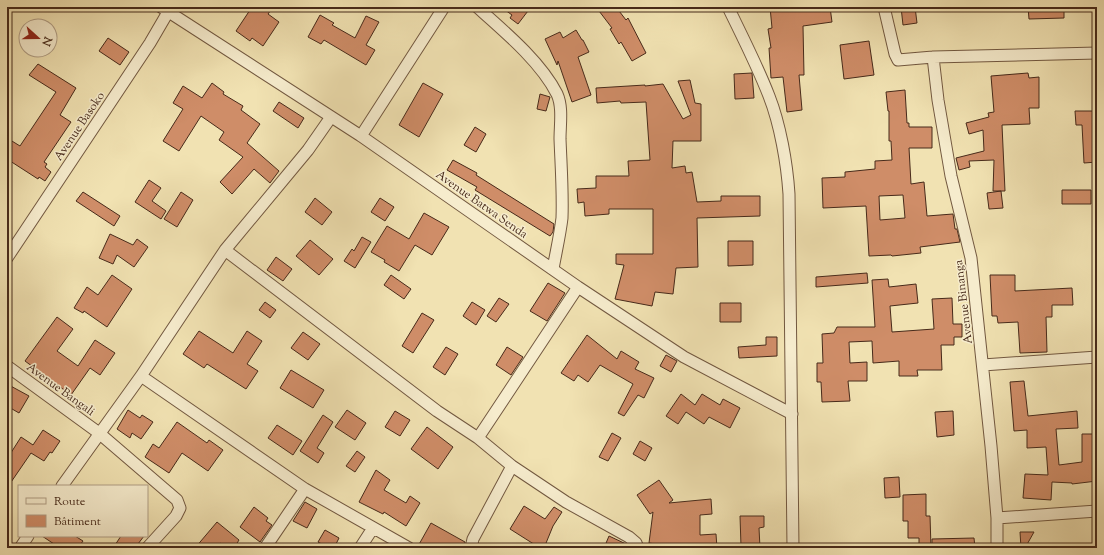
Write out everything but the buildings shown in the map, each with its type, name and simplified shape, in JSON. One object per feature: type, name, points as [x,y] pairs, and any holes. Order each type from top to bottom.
[{"type":"street","points":[[361,136],[444,7]]},
{"type":"street","points":[[477,7],[505,32],[529,57],[550,82],[558,96],[561,113],[562,206],[560,232],[553,269]]},
{"type":"street","points":[[728,7],[769,96],[776,117],[787,169],[789,202],[793,548]]},
{"type":"street","points":[[884,7],[897,59],[901,61],[933,57],[1097,53]]},
{"type":"street","name":"Avenue Batwa Senda","points":[[166,8],[361,136],[553,269],[578,288],[684,356],[792,414]]},
{"type":"street","name":"Avenue Basoko","points":[[7,258],[150,43],[166,8]]},
{"type":"street","name":"Avenue Binanga","points":[[933,57],[938,100],[951,176],[971,258],[983,365],[997,518],[997,548]]},
{"type":"street","points":[[63,485],[141,376],[225,250],[308,150],[331,117]]},
{"type":"street","points":[[225,250],[437,411],[478,438],[512,466],[566,502],[629,537],[636,543],[638,548]]},
{"type":"street","points":[[478,438],[578,288]]},
{"type":"street","points":[[983,365],[1097,357]]},
{"type":"street","name":"Avenue Bangali","points":[[8,368],[99,433],[177,500],[180,508],[176,516],[147,548]]},
{"type":"street","points":[[141,376],[305,489],[409,548]]},
{"type":"street","points":[[471,548],[473,539],[512,466]]},
{"type":"street","points":[[265,548],[305,489]]},
{"type":"street","points":[[997,518],[1097,510]]},
{"type":"street","points":[[360,548],[373,528]]},
{"type":"street","points":[[20,548],[27,537]]}]
